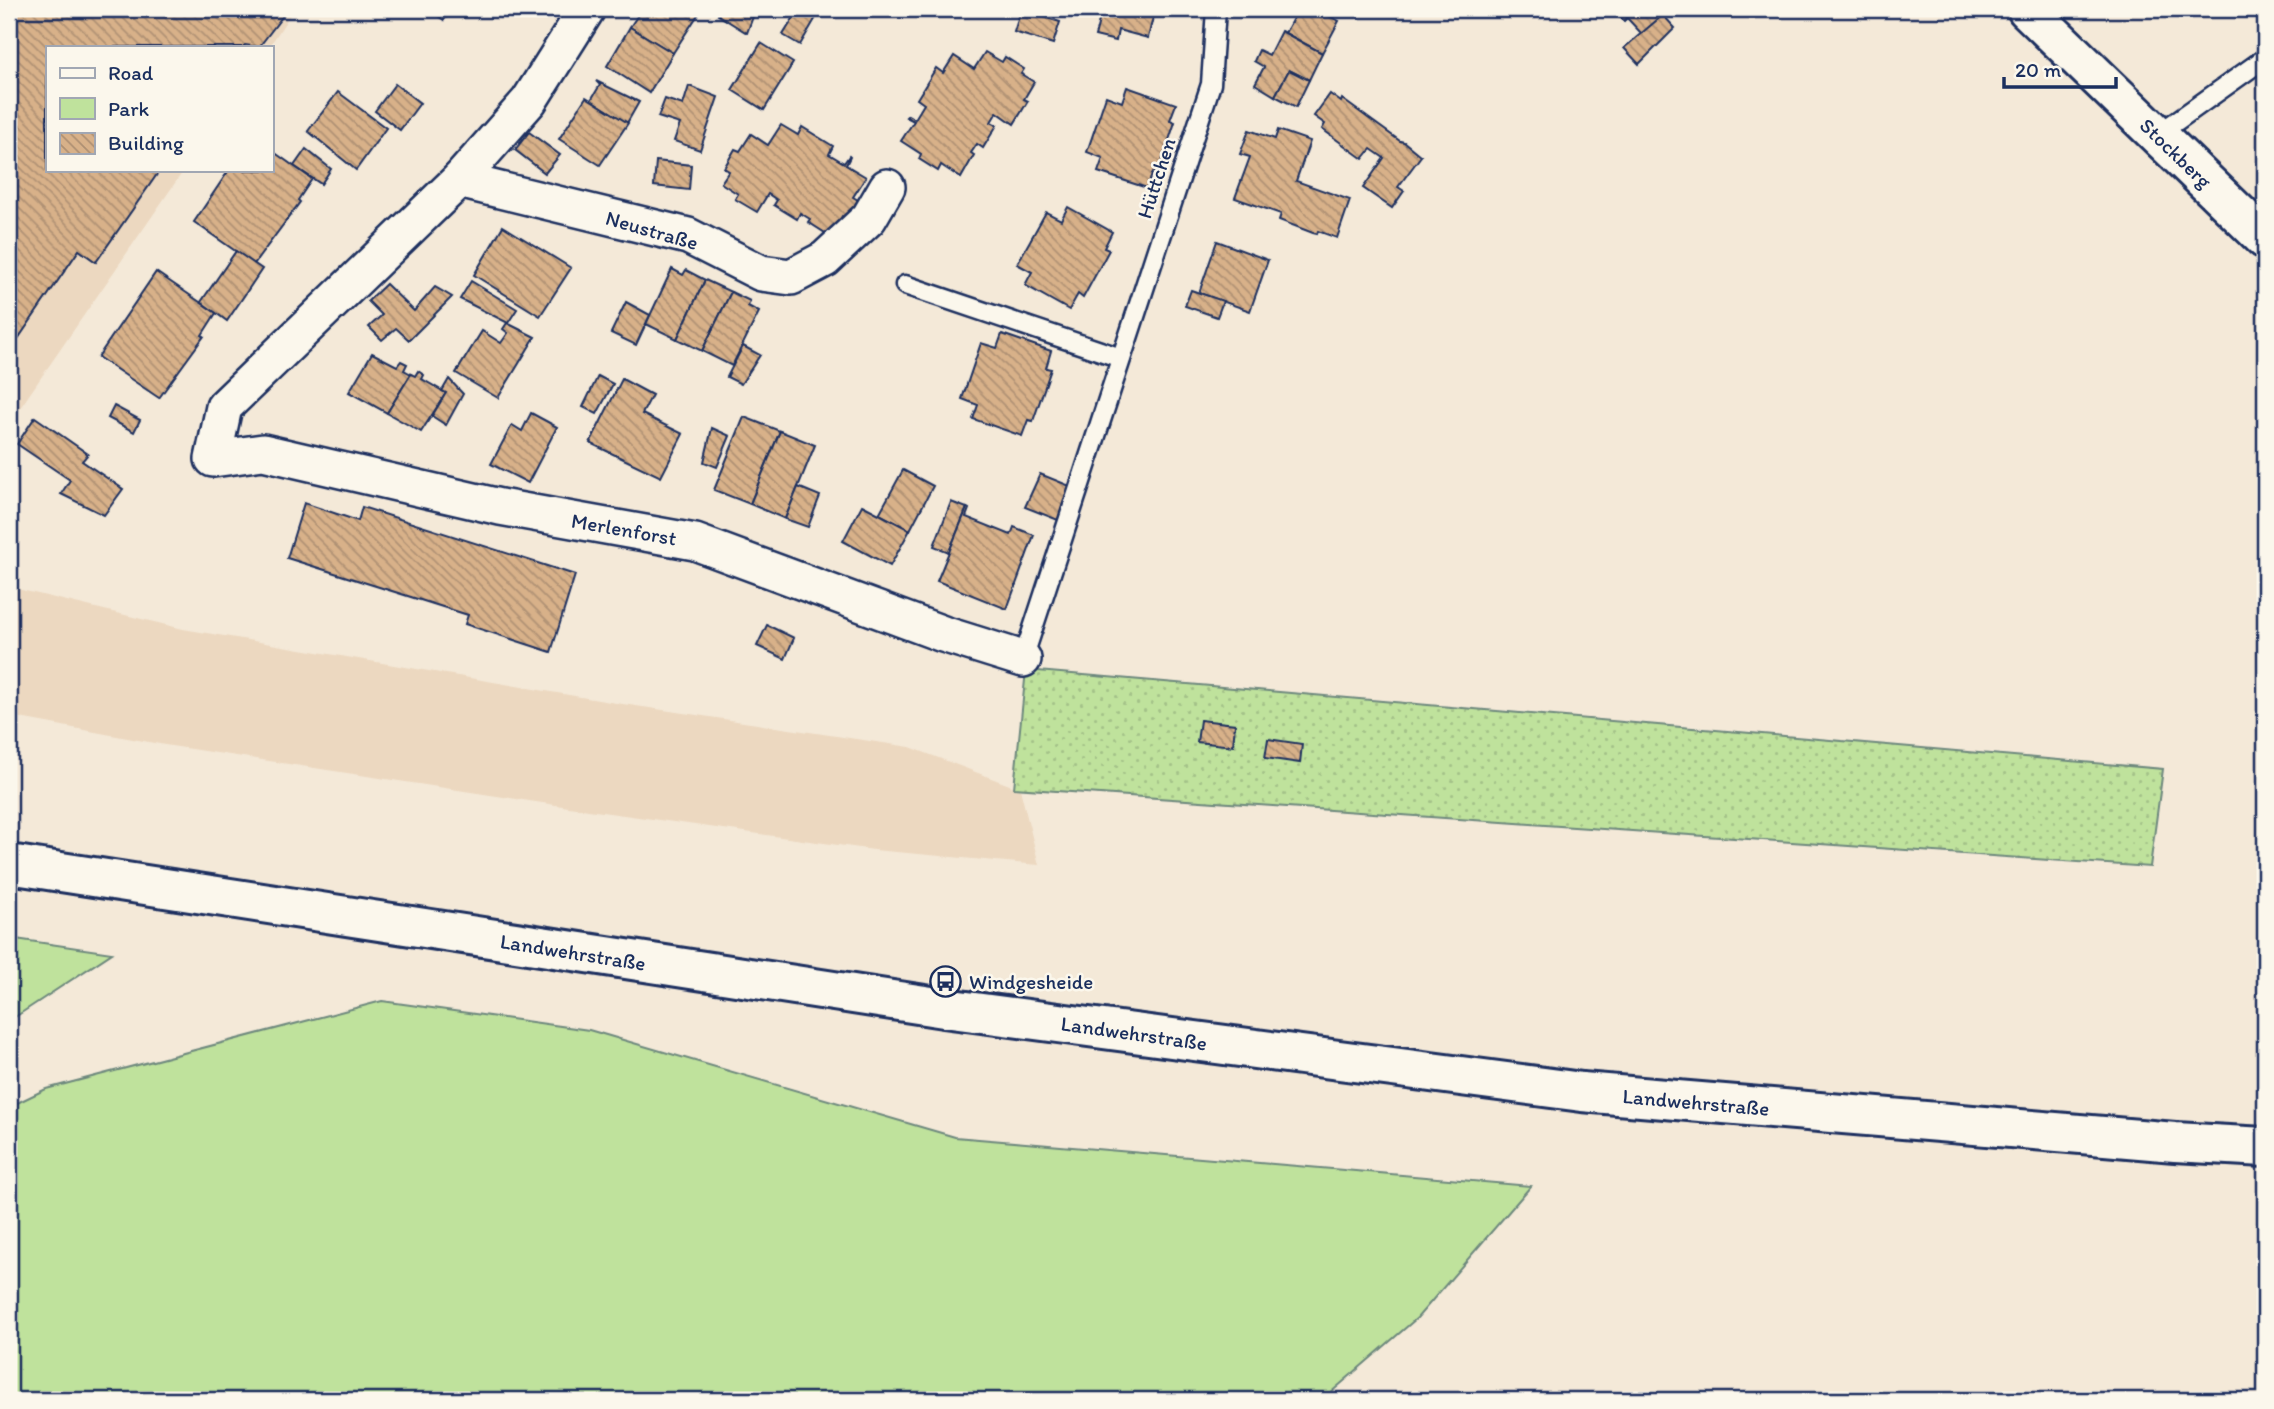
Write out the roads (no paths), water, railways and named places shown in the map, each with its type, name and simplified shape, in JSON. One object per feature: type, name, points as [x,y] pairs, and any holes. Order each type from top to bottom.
[{"type":"main road","name":"Stockberg","points":[[2027,9],[2265,239]]},
{"type":"main road","name":"Landwehrstraße","points":[[9,864],[944,1008],[1582,1092],[2175,1142],[2265,1147]]},
{"type":"street","points":[[459,180],[528,101],[587,9]]},
{"type":"street","name":"Neustraße","points":[[459,180],[688,236],[761,273],[791,277],[825,259],[869,218],[887,187]]},
{"type":"street","name":"Merlenforst","points":[[459,180],[224,407],[213,459],[262,452],[500,507],[695,542],[943,634],[1023,659]]},
{"type":"lane","name":"Hüttchen","points":[[1023,659],[1210,84],[1216,9]]},
{"type":"lane","points":[[2157,135],[2265,58]]},
{"type":"lane","points":[[905,285],[1121,358]]},
{"type":"place","name":"Windgesheide","points":[[946,981]]}]
